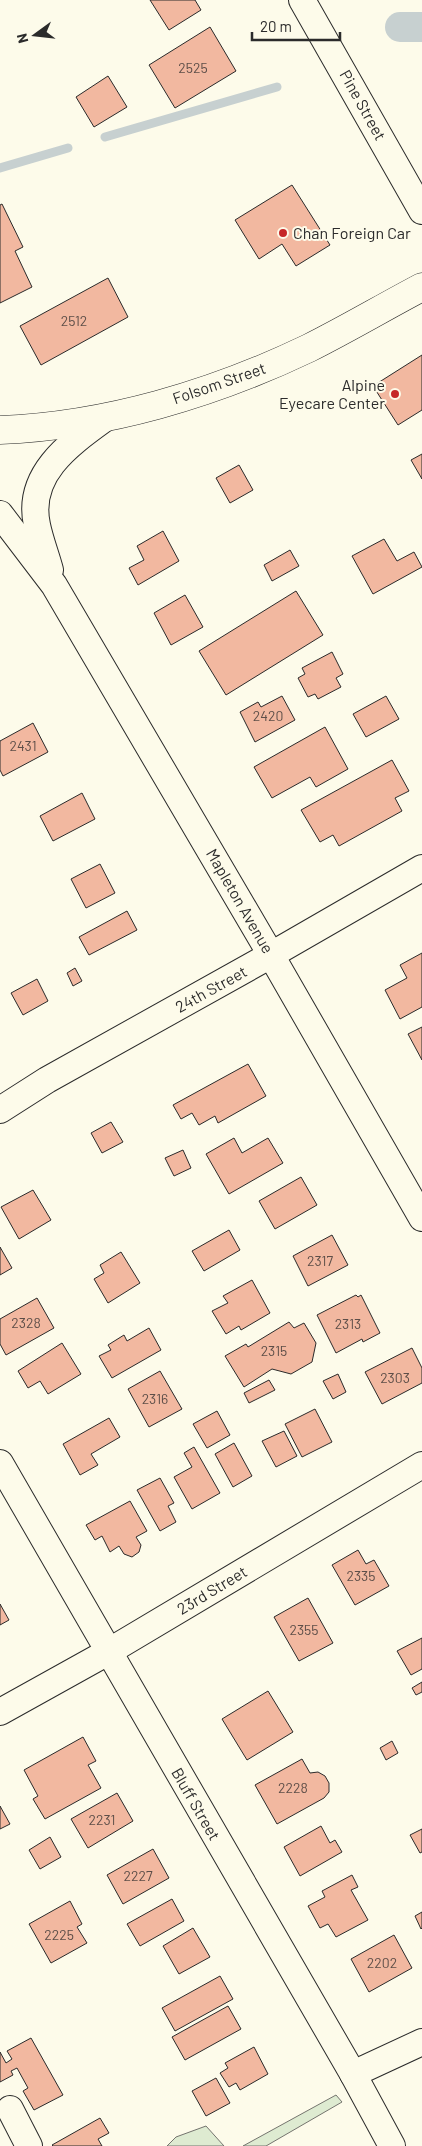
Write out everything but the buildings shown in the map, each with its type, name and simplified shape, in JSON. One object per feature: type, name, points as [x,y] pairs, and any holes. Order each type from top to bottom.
[{"type":"main road","name":"Folsom Street","points":[[2,429],[104,419],[183,397],[274,364],[309,348],[422,287]]},
{"type":"street","name":"Pine Street","points":[[302,0],[422,211]]},
{"type":"street","name":"Mapleton Avenue","points":[[54,585],[37,524],[35,505],[39,484],[51,463],[70,444],[104,419]]},
{"type":"street","name":"Mapleton Avenue","points":[[0,514],[54,585],[272,955],[422,1218]]},
{"type":"street","name":"24th Street","points":[[0,1110],[47,1080],[272,955],[422,868]]},
{"type":"street","name":"Bluff Street","points":[[0,1463],[353,2074],[392,2146]]},
{"type":"street","name":"23rd Street","points":[[0,1712],[108,1652],[422,1465]]},
{"type":"street","points":[[353,2074],[422,2042]]},
{"type":"street","points":[[10,2109],[29,2146]]},
{"type":"green space","points":[[336,2095],[342,2102],[266,2146],[243,2146]]},
{"type":"green space","points":[[206,2126],[224,2146],[167,2146],[176,2137]]},
{"type":"waterway","points":[[400,27],[422,27]]},
{"type":"waterway","points":[[105,137],[277,87]]},
{"type":"waterway","points":[[0,168],[68,148]]},
{"type":"place","name":"Chan Foreign Car","points":[[283,233]]},
{"type":"place","name":"Alpine Eyecare Center","points":[[395,394]]}]
